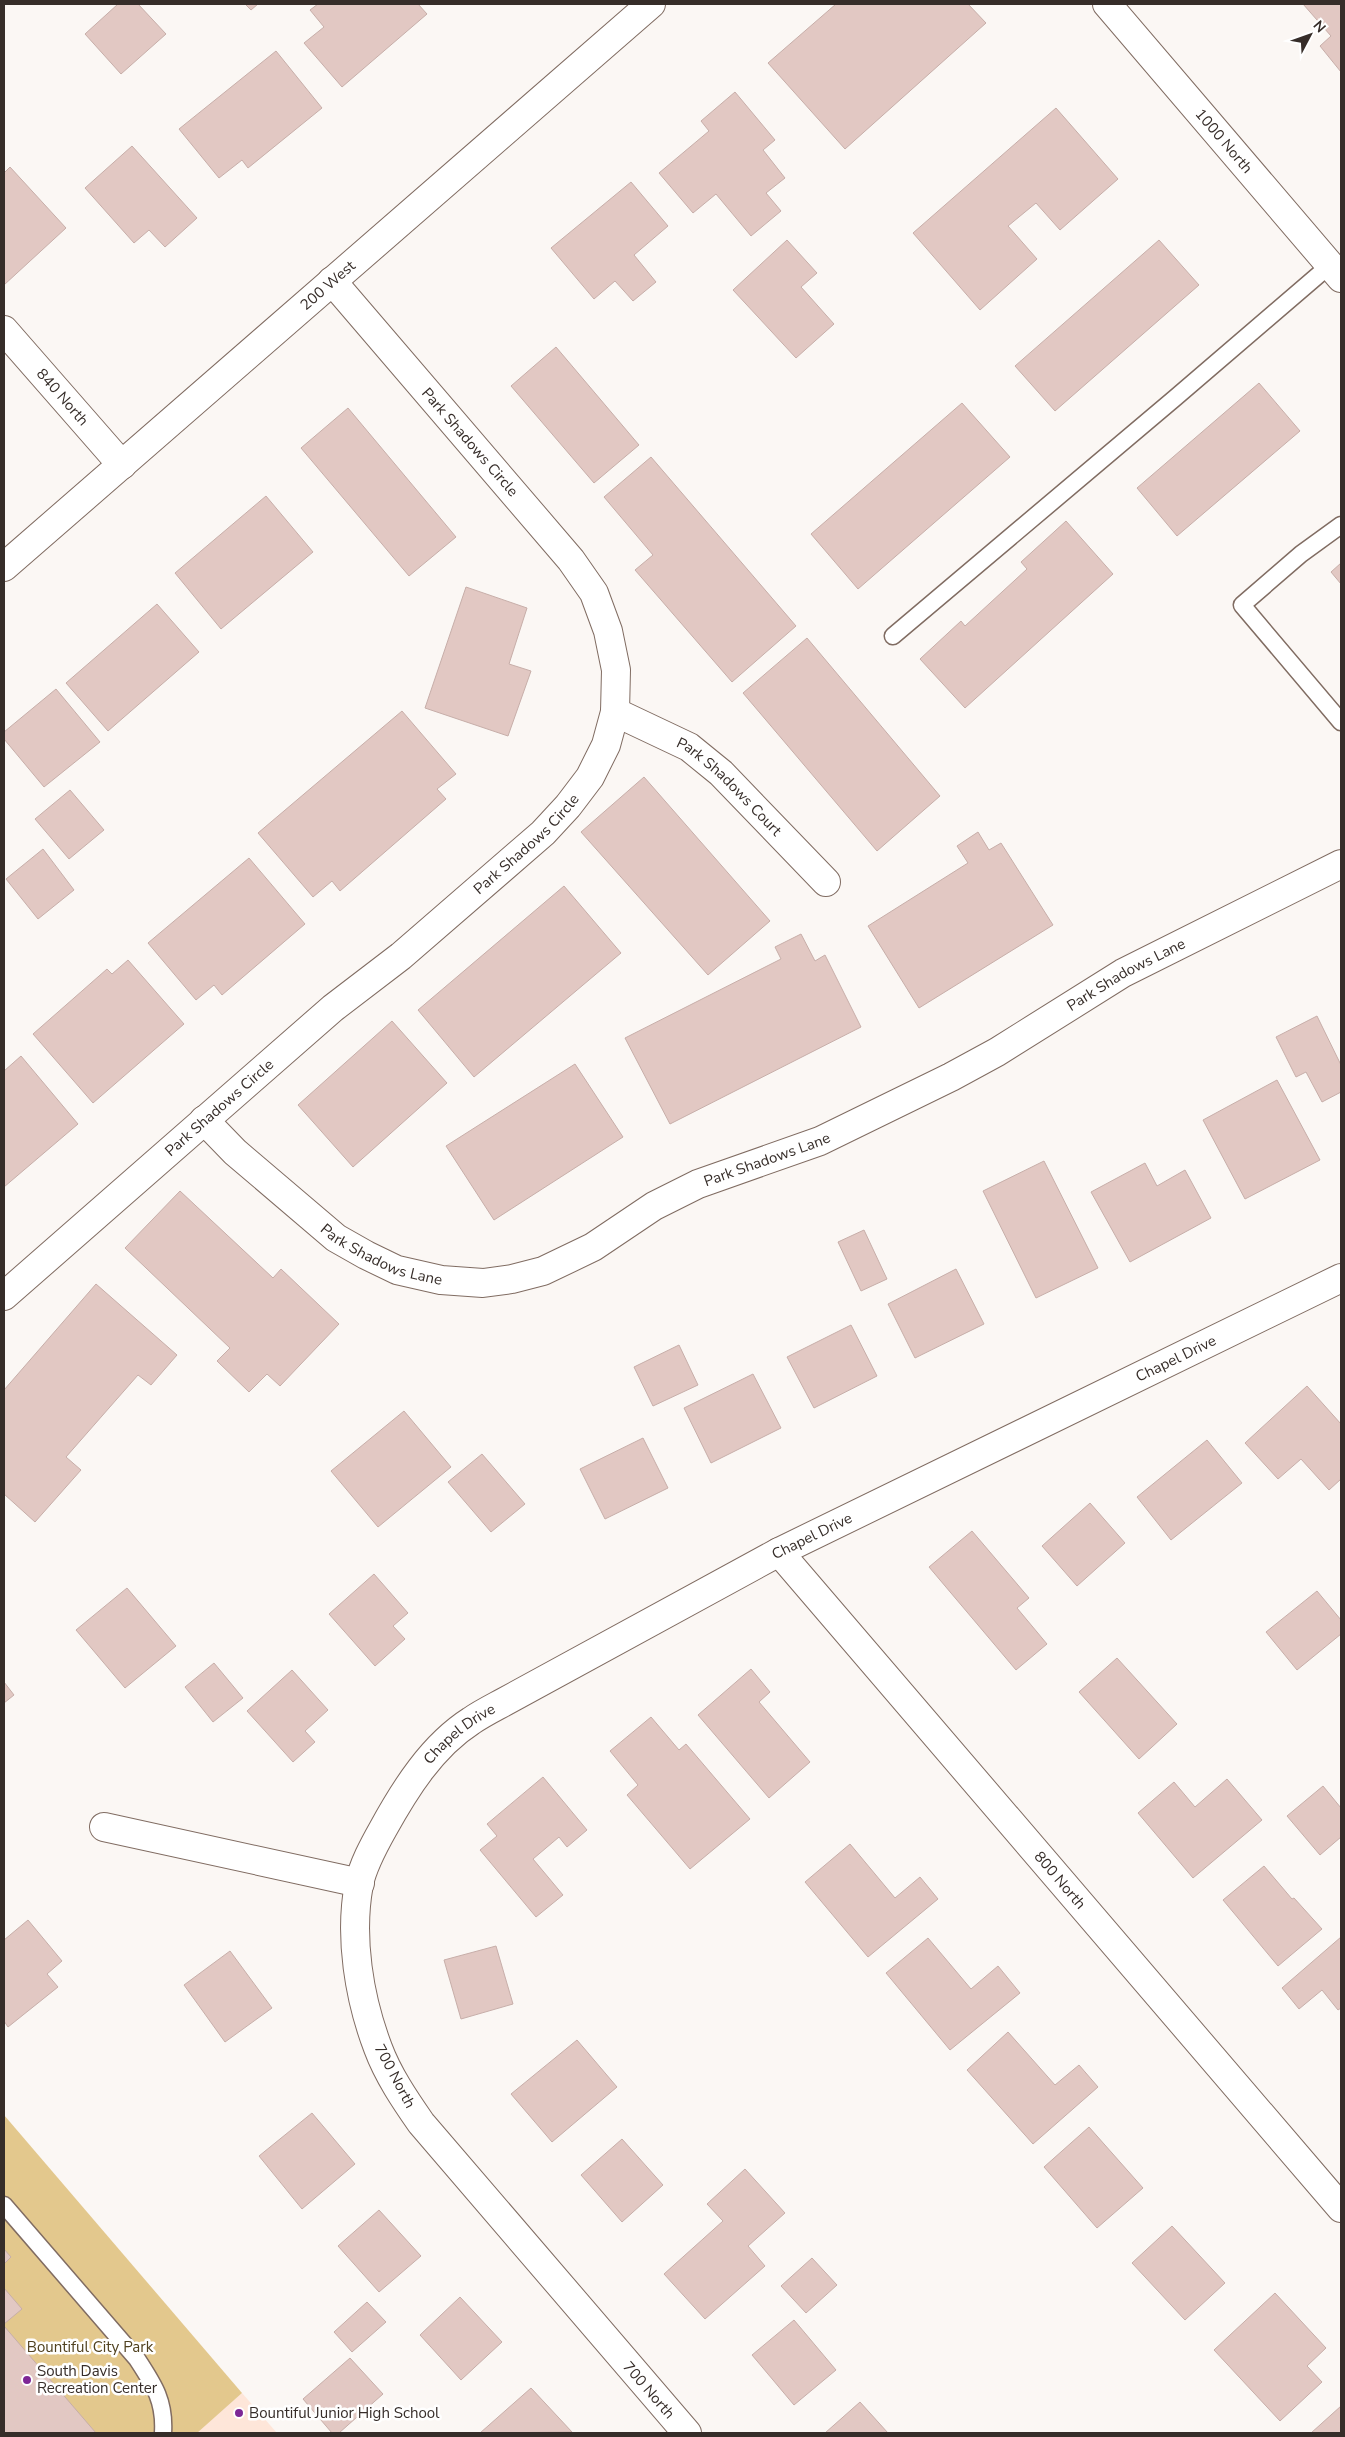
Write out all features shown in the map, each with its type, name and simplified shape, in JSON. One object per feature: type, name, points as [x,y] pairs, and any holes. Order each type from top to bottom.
[{"type":"street","name":"200 West","points":[[4,567],[651,4]]},
{"type":"street","name":"1000 North","points":[[1107,4],[1335,271]]},
{"type":"street","name":"Park Shadows Circle","points":[[4,1296],[333,1008],[401,956],[542,832],[568,806],[590,776],[606,745],[615,712],[614,660],[608,631],[594,593],[571,560],[332,282]]},
{"type":"street","name":"840 North","points":[[4,330],[122,465]]},
{"type":"street","name":"Park Shadows Court","points":[[615,712],[689,747],[721,773],[826,882]]},
{"type":"street","name":"Park Shadows Lane","points":[[204,1120],[235,1152],[336,1238],[366,1255],[397,1270],[441,1280],[483,1283],[512,1279],[543,1271],[593,1247],[654,1206],[698,1184],[772,1160],[820,1141],[952,1077],[996,1052],[1123,973],[1341,864]]},
{"type":"street","name":"Chapel Drive","points":[[360,1883],[374,1845],[414,1778],[440,1748],[470,1722],[779,1552],[1341,1278]]},
{"type":"street","name":"800 North","points":[[779,1552],[1341,2208]]},
{"type":"street","points":[[104,1828],[360,1883]]},
{"type":"street","name":"700 North","points":[[360,1883],[356,1926],[359,1968],[366,2010],[378,2050],[397,2087],[421,2123],[686,2433]]},
{"type":"lane","points":[[893,636],[1175,398],[1335,271]]},
{"type":"lane","points":[[1341,525],[1301,554],[1242,605],[1341,722]]},
{"type":"lane","points":[[4,2205],[137,2359],[154,2385],[164,2414],[163,2433]]},
{"type":"shaded area","name":"Bountiful Junior High School","points":[[242,2393],[277,2433],[196,2433]]},
{"type":"green space","name":"Bountiful City Park","points":[[4,2115],[242,2393],[197,2433],[4,2433]]},
{"type":"building","points":[[118,4],[138,4],[166,34],[121,74],[85,34]]},
{"type":"building","points":[[245,4],[258,4],[251,10]]},
{"type":"building","points":[[318,4],[418,4],[427,14],[342,87],[304,43],[324,27],[310,10]]},
{"type":"building","points":[[836,4],[968,4],[986,23],[845,149],[768,63]]},
{"type":"building","points":[[1303,4],[1341,4],[1341,72],[1320,46],[1331,36]]},
{"type":"building","points":[[276,51],[322,108],[248,168],[242,160],[219,178],[179,129]]},
{"type":"building","points":[[735,92],[775,140],[763,150],[785,178],[766,193],[781,211],[751,236],[716,194],[693,213],[659,173],[709,131],[701,121]]},
{"type":"building","points":[[1056,108],[1118,179],[1060,230],[1036,203],[1008,226],[1037,259],[980,310],[913,233]]},
{"type":"building","points":[[132,146],[197,218],[165,247],[149,230],[134,243],[85,188]]},
{"type":"building","points":[[10,167],[66,228],[4,285],[4,173]]},
{"type":"building","points":[[631,182],[668,226],[634,255],[656,282],[633,301],[615,281],[594,299],[551,248]]},
{"type":"building","points":[[787,240],[817,273],[801,287],[834,324],[796,358],[733,290]]},
{"type":"building","points":[[1159,240],[1199,285],[1055,411],[1015,366]]},
{"type":"building","points":[[556,347],[639,445],[594,483],[511,386]]},
{"type":"building","points":[[1259,383],[1300,431],[1177,536],[1137,488]]},
{"type":"building","points":[[962,403],[1010,457],[858,589],[811,534]]},
{"type":"building","points":[[348,408],[456,537],[409,576],[301,448]]},
{"type":"building","points":[[651,457],[796,626],[732,682],[635,570],[653,555],[604,497]]},
{"type":"building","points":[[266,496],[313,552],[221,629],[175,573]]},
{"type":"building","points":[[1066,521],[1113,574],[965,708],[920,659],[961,621],[965,626],[1027,569],[1021,562]]},
{"type":"building","points":[[1341,563],[1341,584],[1331,572]]},
{"type":"building","points":[[466,587],[527,608],[509,664],[531,671],[508,736],[425,708]]},
{"type":"building","points":[[157,604],[199,652],[108,731],[66,683]]},
{"type":"building","points":[[807,638],[940,796],[877,851],[743,693]]},
{"type":"building","points":[[56,689],[100,742],[44,787],[4,739],[4,732]]},
{"type":"building","points":[[402,711],[456,774],[437,789],[446,799],[340,891],[332,881],[313,897],[258,833]]},
{"type":"building","points":[[644,777],[770,921],[708,975],[581,832]]},
{"type":"building","points":[[70,790],[104,830],[69,859],[35,819]]},
{"type":"building","points":[[978,832],[989,850],[1001,843],[1053,925],[919,1008],[868,926],[968,863],[957,846]]},
{"type":"building","points":[[43,849],[74,890],[38,919],[6,879]]},
{"type":"building","points":[[249,858],[305,924],[222,995],[214,985],[196,1000],[148,943]]},
{"type":"building","points":[[564,886],[621,953],[474,1077],[418,1010]]},
{"type":"building","points":[[801,934],[815,961],[825,955],[861,1027],[670,1124],[625,1038],[781,959],[775,947]]},
{"type":"building","points":[[128,960],[184,1024],[93,1103],[33,1034],[107,969],[112,974]]},
{"type":"building","points":[[1317,1016],[1341,1065],[1341,1092],[1322,1102],[1306,1072],[1296,1077],[1276,1037]]},
{"type":"building","points":[[392,1021],[447,1083],[353,1167],[298,1105]]},
{"type":"building","points":[[21,1056],[78,1124],[4,1187],[4,1071]]},
{"type":"building","points":[[575,1064],[623,1137],[494,1220],[446,1146]]},
{"type":"building","points":[[1277,1080],[1320,1160],[1245,1199],[1203,1120]]},
{"type":"building","points":[[1044,1161],[1098,1268],[1036,1298],[983,1191]]},
{"type":"building","points":[[1145,1163],[1157,1186],[1185,1170],[1211,1218],[1130,1262],[1091,1192]]},
{"type":"building","points":[[180,1191],[273,1278],[281,1269],[339,1324],[280,1386],[267,1374],[249,1392],[217,1361],[230,1348],[125,1248]]},
{"type":"building","points":[[864,1230],[887,1279],[861,1291],[838,1242]]},
{"type":"building","points":[[956,1269],[984,1324],[915,1358],[888,1304]]},
{"type":"building","points":[[96,1284],[177,1355],[151,1385],[138,1375],[66,1457],[81,1470],[35,1522],[4,1494],[4,1390]]},
{"type":"building","points":[[851,1325],[877,1376],[814,1408],[787,1357]]},
{"type":"building","points":[[679,1345],[698,1385],[653,1406],[634,1367]]},
{"type":"building","points":[[753,1374],[781,1428],[711,1463],[684,1408]]},
{"type":"building","points":[[1307,1386],[1341,1424],[1341,1479],[1329,1490],[1301,1459],[1278,1479],[1245,1443]]},
{"type":"building","points":[[404,1411],[451,1467],[378,1527],[331,1471]]},
{"type":"building","points":[[643,1438],[668,1488],[605,1519],[580,1469]]},
{"type":"building","points":[[1207,1440],[1242,1483],[1171,1540],[1137,1497]]},
{"type":"building","points":[[482,1454],[525,1504],[491,1532],[448,1482]]},
{"type":"building","points":[[1090,1503],[1125,1543],[1077,1586],[1042,1546]]},
{"type":"building","points":[[972,1531],[1029,1598],[1017,1608],[1047,1644],[1016,1670],[929,1567]]},
{"type":"building","points":[[374,1574],[408,1613],[393,1626],[405,1639],[375,1666],[329,1614]]},
{"type":"building","points":[[127,1588],[176,1646],[125,1688],[76,1630]]},
{"type":"building","points":[[1317,1591],[1341,1620],[1341,1634],[1297,1670],[1266,1632]]},
{"type":"building","points":[[1117,1658],[1177,1724],[1139,1759],[1079,1692]]},
{"type":"building","points":[[214,1663],[243,1698],[213,1722],[185,1687]]},
{"type":"building","points":[[751,1669],[770,1692],[759,1702],[810,1762],[769,1798],[698,1715]]},
{"type":"building","points":[[292,1670],[328,1710],[305,1731],[315,1742],[293,1762],[247,1711]]},
{"type":"building","points":[[4,1682],[14,1695],[4,1703]]},
{"type":"building","points":[[651,1717],[679,1750],[686,1744],[750,1819],[690,1869],[627,1795],[638,1785],[610,1751]]},
{"type":"building","points":[[543,1777],[587,1830],[567,1847],[559,1837],[533,1859],[563,1895],[536,1917],[480,1850],[497,1836],[487,1824]]},
{"type":"building","points":[[1227,1779],[1262,1820],[1193,1878],[1138,1813],[1174,1782],[1195,1807]]},
{"type":"building","points":[[1323,1786],[1341,1808],[1341,1837],[1320,1855],[1287,1816]]},
{"type":"building","points":[[850,1844],[895,1898],[920,1877],[938,1899],[868,1957],[805,1882]]},
{"type":"building","points":[[1264,1866],[1292,1899],[1294,1898],[1322,1929],[1278,1966],[1223,1900]]},
{"type":"building","points":[[28,1920],[62,1961],[47,1974],[58,1987],[8,2027],[4,2021],[4,1940]]},
{"type":"building","points":[[1341,1937],[1341,2008],[1338,2010],[1322,1990],[1299,2009],[1282,1988]]},
{"type":"building","points":[[928,1938],[971,1989],[998,1966],[1020,1993],[950,2050],[886,1973]]},
{"type":"building","points":[[496,1946],[513,2004],[461,2019],[444,1960]]},
{"type":"building","points":[[230,1951],[272,2008],[225,2042],[184,1985]]},
{"type":"building","points":[[1008,2032],[1055,2085],[1079,2065],[1098,2087],[1033,2144],[967,2070]]},
{"type":"building","points":[[577,2040],[617,2087],[552,2142],[511,2094]]},
{"type":"building","points":[[312,2113],[355,2164],[302,2209],[259,2156]]},
{"type":"building","points":[[1089,2127],[1143,2188],[1097,2228],[1044,2167]]},
{"type":"building","points":[[622,2139],[663,2185],[622,2222],[581,2175]]},
{"type":"building","points":[[745,2169],[785,2213],[748,2246],[765,2266],[705,2319],[664,2274],[723,2221],[707,2204]]},
{"type":"building","points":[[379,2210],[421,2256],[379,2292],[338,2246]]},
{"type":"building","points":[[1172,2226],[1225,2283],[1185,2320],[1132,2263]]},
{"type":"building","points":[[4,2249],[11,2257],[4,2264]]},
{"type":"building","points":[[812,2258],[837,2285],[806,2313],[781,2286]]},
{"type":"building","points":[[4,2288],[22,2309],[4,2324]]},
{"type":"building","points":[[1275,2293],[1326,2348],[1307,2366],[1322,2382],[1280,2421],[1214,2350]]},
{"type":"building","points":[[460,2297],[502,2342],[461,2380],[420,2335]]},
{"type":"building","points":[[367,2302],[386,2322],[352,2352],[334,2332]]},
{"type":"building","points":[[794,2320],[836,2370],[794,2405],[752,2355]]},
{"type":"building","name":"South Davis Recreation Center","points":[[4,2326],[96,2433],[4,2433]]},
{"type":"building","points":[[350,2358],[383,2394],[339,2433],[332,2433],[303,2399]]},
{"type":"building","points":[[531,2388],[572,2432],[480,2433]]},
{"type":"building","points":[[860,2402],[888,2433],[825,2433]]},
{"type":"building","points":[[1341,2406],[1341,2433],[1311,2433]]},
{"type":"place","name":"South Davis Recreation Center","points":[[27,2380]]},
{"type":"place","name":"Bountiful Junior High School","points":[[239,2413]]}]
